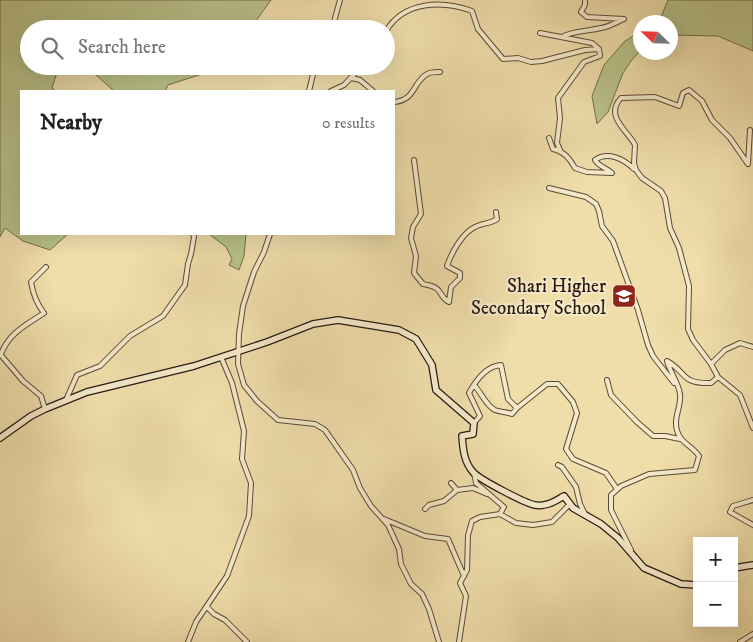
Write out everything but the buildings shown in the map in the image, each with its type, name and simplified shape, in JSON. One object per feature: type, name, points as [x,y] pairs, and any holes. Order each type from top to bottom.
[{"type":"street","points":[[334,20],[340,0]]},
{"type":"street","points":[[562,37],[567,34],[604,28],[624,19],[587,17],[580,12],[585,4],[585,0]]},
{"type":"street","points":[[395,20],[414,6],[457,6],[472,11],[478,29],[503,59],[518,58],[531,62],[542,62],[585,50],[599,49]]},
{"type":"street","points":[[540,33],[592,43],[599,49],[600,56],[584,62],[558,98],[560,118],[557,143],[560,150],[569,157],[575,168],[587,172],[612,173],[607,168],[598,165],[595,160],[600,157],[609,156],[625,160],[642,178],[661,191],[665,198],[670,228],[679,248],[689,286],[688,329],[693,340],[718,377],[740,395],[753,428]]},
{"type":"street","points":[[395,102],[405,100],[411,95],[428,73],[440,72]]},
{"type":"street","points":[[309,90],[313,75]]},
{"type":"street","points":[[334,90],[344,85],[354,75]]},
{"type":"street","points":[[351,78],[360,80],[372,90]]},
{"type":"street","points":[[636,170],[634,163],[635,145],[622,130],[615,112],[616,103],[621,98],[655,97],[679,106],[682,93],[689,90],[702,101],[712,120],[730,138],[748,164],[750,130],[753,141]]},
{"type":"street","points":[[549,138],[553,149],[560,150]]},
{"type":"street","points":[[414,160],[421,214],[413,227],[411,238],[416,256],[414,272],[423,284],[434,286],[440,290],[445,300],[449,302],[451,287],[460,278],[460,273],[447,266],[450,257],[470,229],[492,223],[497,219],[496,212]]},
{"type":"street","points":[[549,188],[586,197],[596,204],[600,211],[602,226],[613,241],[638,310],[648,345],[653,356],[677,386]]},
{"type":"street","points":[[66,400],[77,375],[100,366],[130,336],[163,316],[185,285],[186,270],[192,254],[193,235]]},
{"type":"street","points":[[270,235],[248,288],[241,321],[238,364],[244,385],[257,401],[278,420],[316,424],[325,430],[352,470],[371,506],[388,525],[399,549],[401,564],[411,584],[422,594],[429,609],[439,642]]},
{"type":"street","points":[[45,409],[41,396],[23,381],[1,354],[18,329],[44,313],[38,306],[31,282],[46,267]]},
{"type":"street","points":[[0,438],[31,416],[87,392],[194,366],[267,342],[313,324],[338,320],[399,330],[416,339],[432,364],[436,390],[474,423]]},
{"type":"street","points":[[711,364],[734,344],[740,343],[753,347]]},
{"type":"street","points":[[188,642],[196,622],[226,576],[248,516],[251,483],[242,459],[244,432],[232,384],[221,357]]},
{"type":"street","points":[[680,439],[676,426],[680,395],[667,361],[674,364],[684,377],[698,384],[711,384],[718,377]]},
{"type":"street","points":[[500,514],[504,507],[476,483],[474,473],[464,457],[462,436],[472,434],[474,423],[480,416],[469,393],[484,372],[498,364],[501,365],[508,399],[517,408]]},
{"type":"street","points":[[608,380],[616,401],[653,436],[680,439],[694,448],[700,456],[695,470],[649,474],[621,486],[611,495],[611,510],[634,557]]},
{"type":"street","points":[[474,385],[481,391],[493,410],[512,414],[547,384],[558,384],[573,402],[578,413],[566,449],[572,458],[606,473],[617,489]]},
{"type":"street","points":[[558,465],[562,467],[576,487],[580,504],[587,516]]},
{"type":"street","points":[[474,473],[493,485],[535,505],[549,504],[564,496],[574,508],[601,524],[644,568],[681,584],[693,585]]},
{"type":"street","points":[[451,484],[457,490]]},
{"type":"street","points":[[424,509],[429,505],[444,501],[457,490],[473,488],[493,497]]},
{"type":"street","points":[[753,500],[733,506],[730,512],[753,525]]},
{"type":"street","points":[[460,642],[466,596],[460,583],[467,570],[468,535],[472,520],[500,514],[516,523],[533,526],[552,522],[570,504]]},
{"type":"street","points":[[382,519],[425,536],[448,539],[464,576]]},
{"type":"street","points":[[738,567],[753,565]]},
{"type":"street","points":[[207,606],[214,614],[225,620],[247,642]]},
{"type":"street","points":[[740,642],[753,634]]},
{"type":"green space","points":[[0,0],[271,0],[257,20],[20,20],[20,75],[56,75],[52,88],[55,90],[20,90],[20,235],[67,235],[50,250],[23,241],[5,228],[0,237]]},
{"type":"green space","points":[[668,0],[753,0],[753,51],[718,36],[678,35],[678,15],[662,15]]},
{"type":"green space","points":[[633,36],[633,59],[623,73],[608,112],[597,124],[592,96],[604,65],[624,42]]},
{"type":"green space","points":[[96,75],[199,75],[168,85],[166,90],[113,90]]},
{"type":"green space","points":[[210,235],[246,235],[244,256],[239,270],[229,265],[232,259],[226,247]]},
{"type":"place","name":"Shari Higher Secondary School","points":[[624,296]]}]
